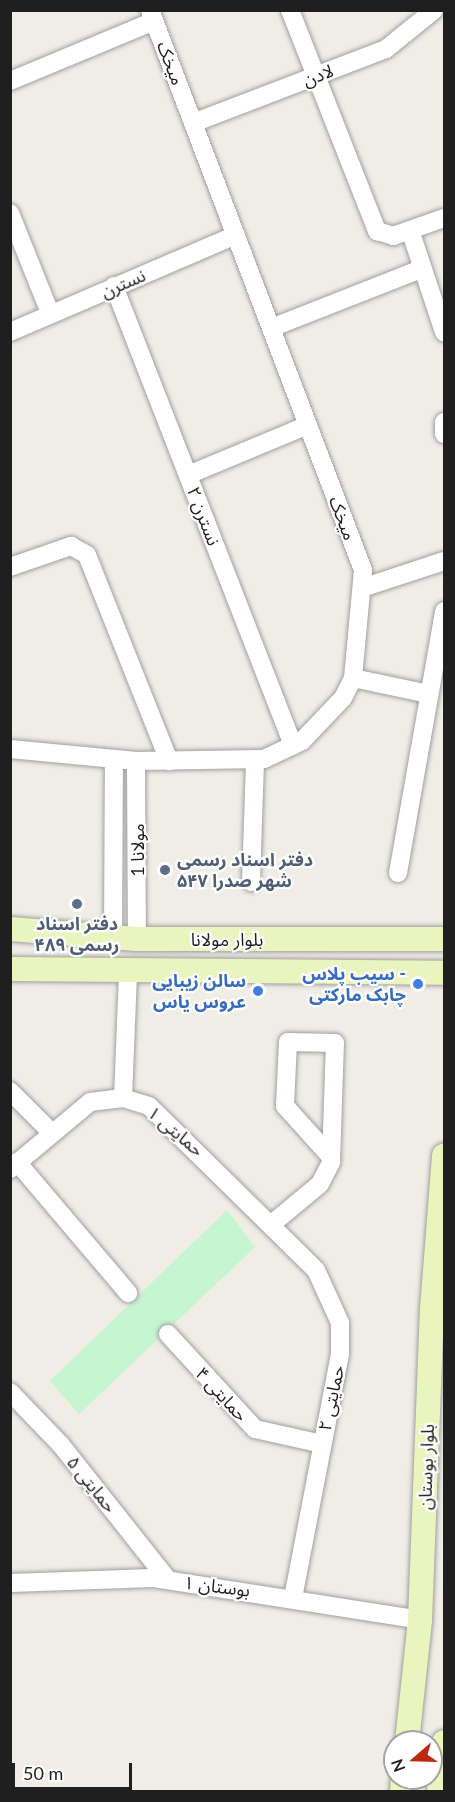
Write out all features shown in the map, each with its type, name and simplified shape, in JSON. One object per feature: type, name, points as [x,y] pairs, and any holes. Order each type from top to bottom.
[{"type":"main road","name":"بلوار مولانا","points":[[10,929],[137,939],[444,939]]},
{"type":"main road","name":"بلوار مولانا","points":[[10,969],[128,973],[444,973]]},
{"type":"main road","name":"بلوار بوستان","points":[[408,1730],[420,1620],[432,1309],[444,1155]]},
{"type":"main road","points":[[439,1791],[444,1742]]},
{"type":"street","points":[[290,10],[377,231],[393,236],[444,218]]},
{"type":"street","name":"لادن","points":[[193,123],[386,49],[434,10]]},
{"type":"street","points":[[10,81],[152,16]]},
{"type":"street","name":"میخک","points":[[10,749],[136,761],[255,759],[293,745],[343,698],[353,678],[363,570],[152,16]]},
{"type":"street","points":[[10,213],[50,313]]},
{"type":"street","points":[[410,230],[444,332]]},
{"type":"street","name":"نسترن","points":[[10,332],[50,313],[236,236]]},
{"type":"street","points":[[271,328],[423,268]]},
{"type":"street","name":"نسترن ۲","points":[[114,286],[293,745]]},
{"type":"street","points":[[444,422],[444,434]]},
{"type":"street","points":[[188,475],[308,425]]},
{"type":"street","points":[[10,567],[71,546],[87,555],[169,761]]},
{"type":"street","points":[[362,588],[444,561]]},
{"type":"street","points":[[398,873],[444,611]]},
{"type":"street","points":[[353,678],[429,694]]},
{"type":"street","points":[[251,882],[255,759]]},
{"type":"street","name":"مولانا 1","points":[[113,936],[114,760]]},
{"type":"street","name":"مولانا 1","points":[[136,761],[137,939]]},
{"type":"street","points":[[123,1098],[128,973]]},
{"type":"street","points":[[271,1221],[320,1184],[331,1157],[335,1043],[288,1042],[285,1106],[331,1157]]},
{"type":"street","points":[[10,1091],[50,1131]]},
{"type":"street","name":"حمایتی ۱","points":[[14,1166],[50,1131],[90,1102],[123,1098],[149,1106],[271,1221]]},
{"type":"street","points":[[14,1166],[128,1293]]},
{"type":"street","name":"حمایتی ۲","points":[[271,1221],[315,1270],[340,1323],[340,1354],[293,1598]]},
{"type":"street","name":"حمایتی ۴","points":[[168,1334],[255,1429],[322,1444]]},
{"type":"street","name":"حمایتی ۵","points":[[10,1392],[61,1445],[168,1580]]},
{"type":"street","name":"بوستان ۱","points":[[10,1583],[168,1580],[293,1598],[420,1620]]},
{"type":"green space","points":[[227,1210],[255,1247],[79,1414],[50,1381]]},
{"type":"place","name":"دفتر اسناد رسمی ۵۴۷ شهر صدرا","points":[[165,870]]},
{"type":"place","name":"دفتر اسناد رسمی ۴۸۹","points":[[77,904]]},
{"type":"place","name":"سیب پلاس - چابک مارکتی","points":[[418,984]]},
{"type":"place","name":"سالن زیبایی عروس یاس","points":[[258,991]]}]
